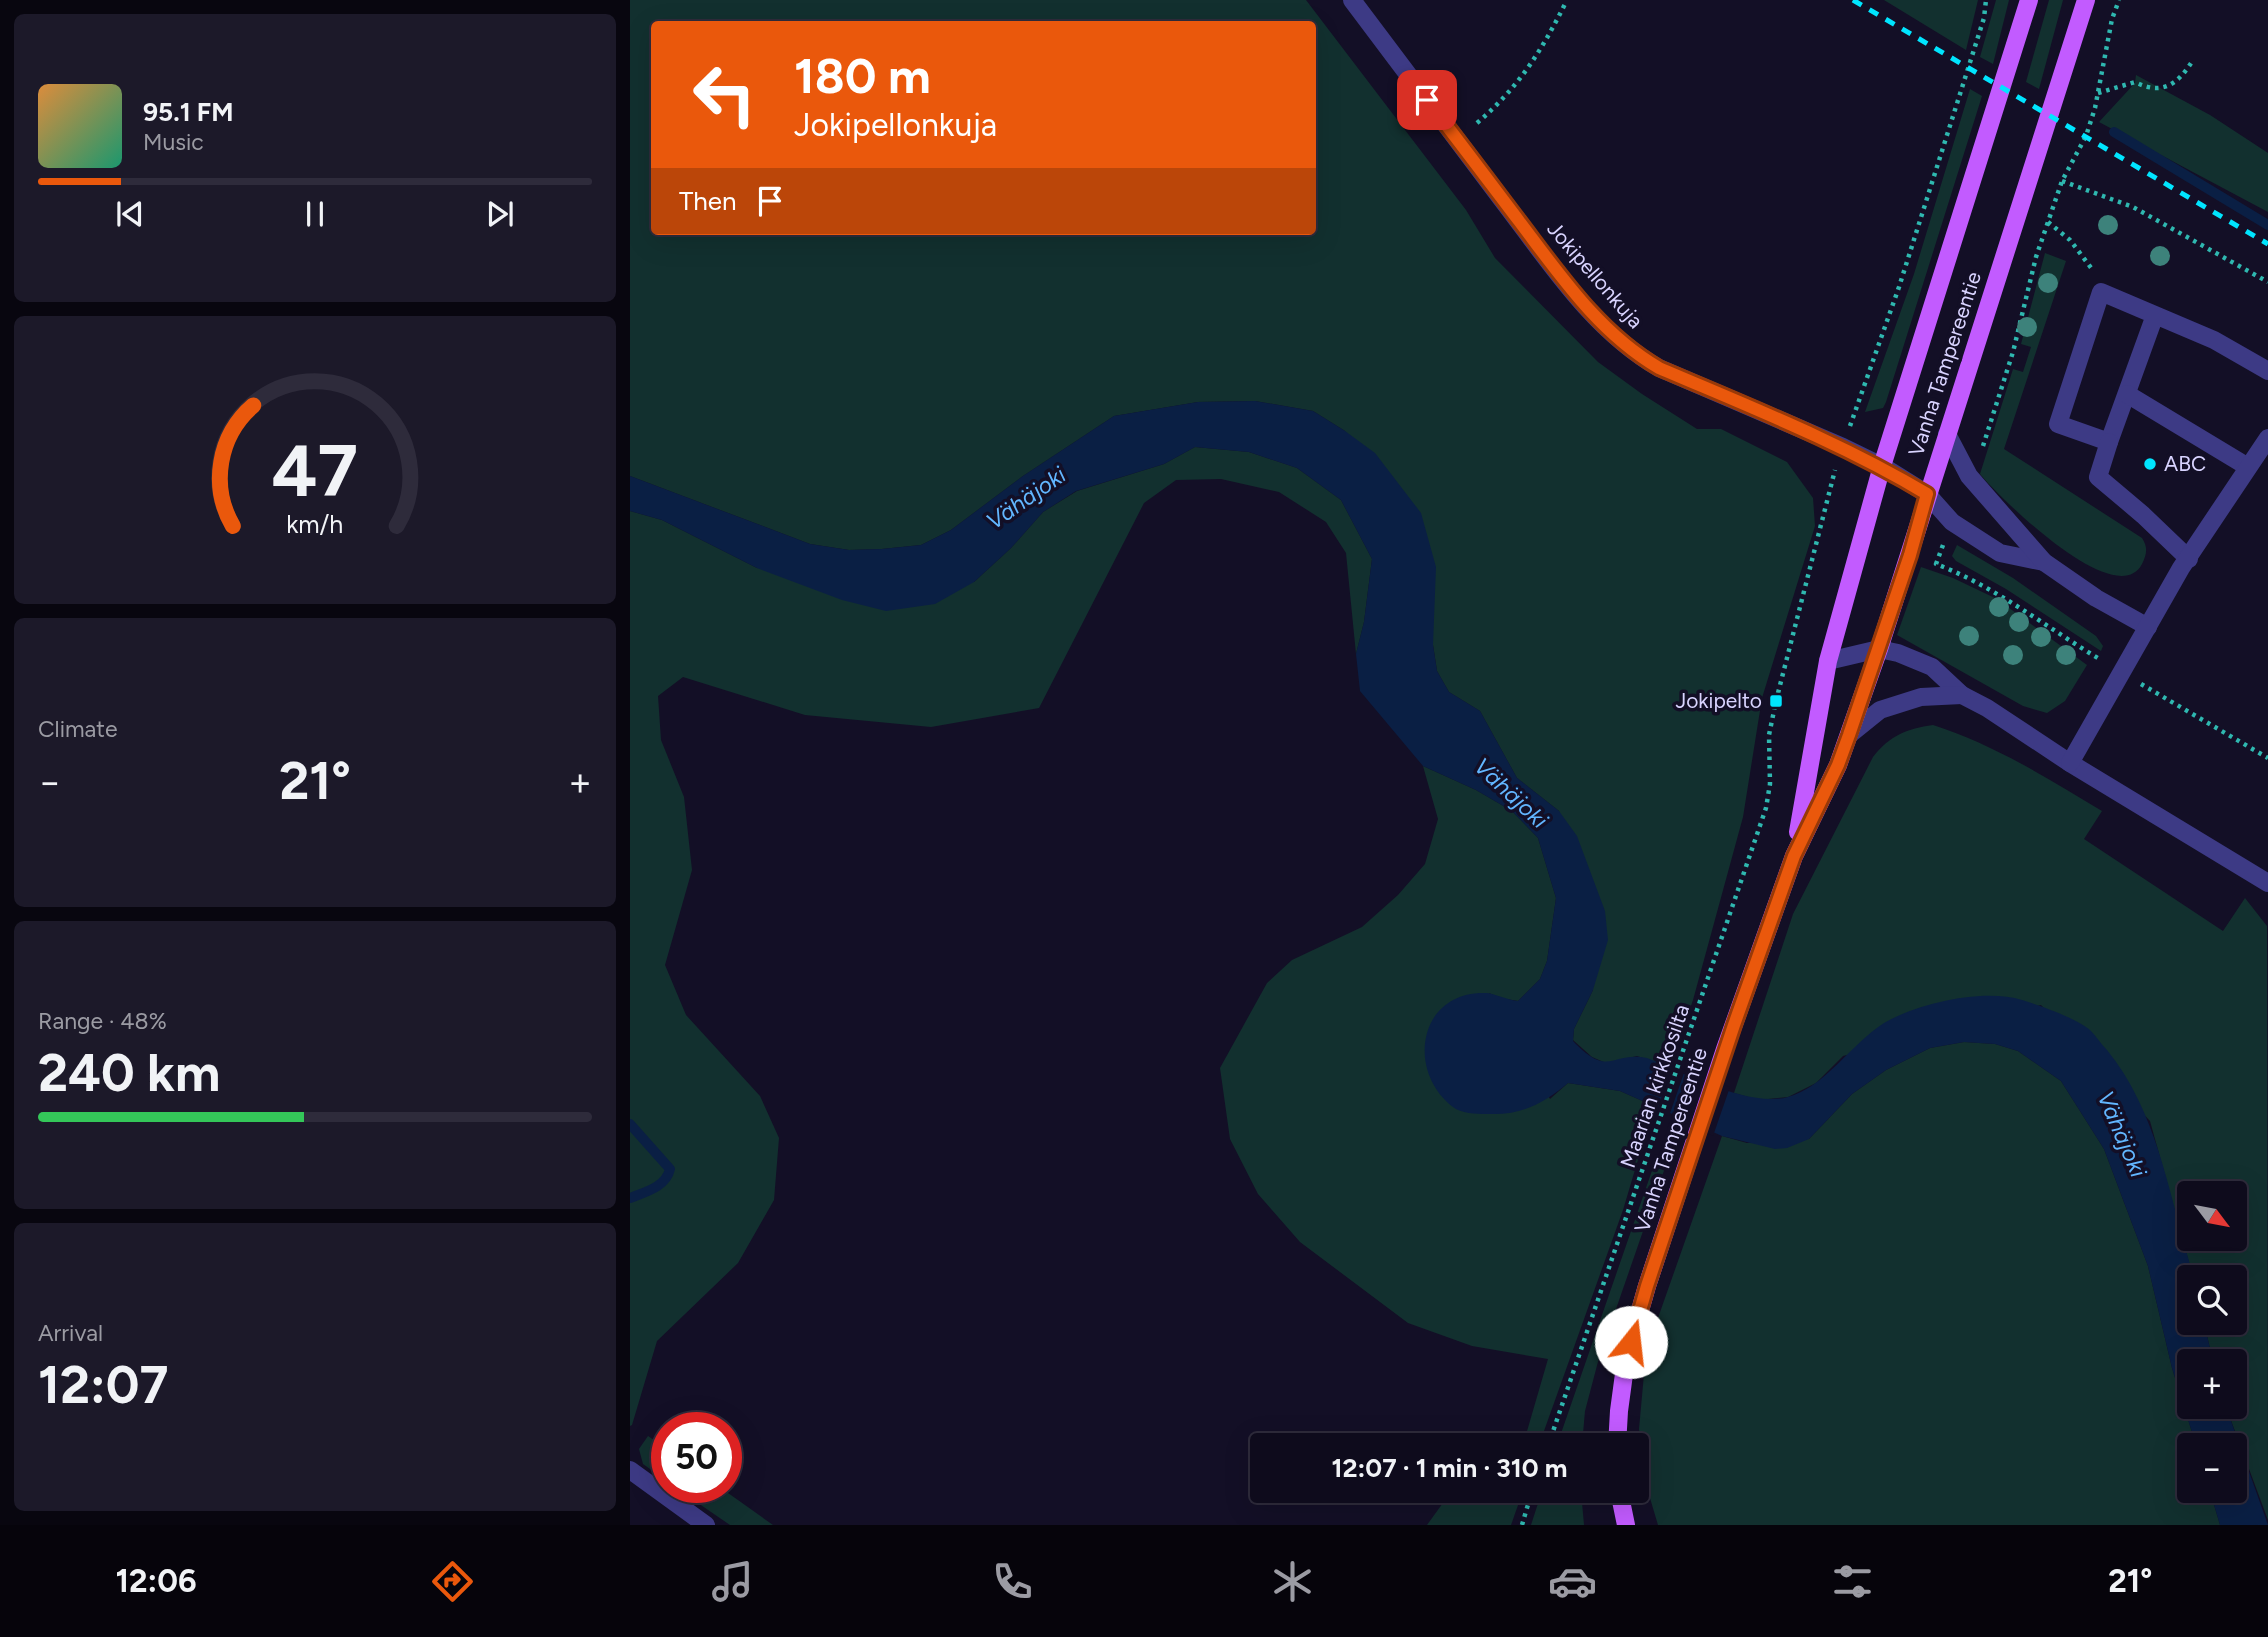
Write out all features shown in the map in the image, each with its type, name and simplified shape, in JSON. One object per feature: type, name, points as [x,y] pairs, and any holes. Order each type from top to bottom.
[{"type":"main road","name":"Vanha Tampereentie","points":[[1794,856],[1828,661],[1881,466],[2029,0]]},
{"type":"main road","name":"Vanha Tampereentie","points":[[1618,1433],[1631,1342],[1685,1169],[1794,856],[1838,765],[1879,649],[2086,0]]},
{"type":"main road","points":[[1621,1503],[1626,1525]]},
{"type":"street","name":"Jokipellonkuja","points":[[1352,0],[1563,279],[1614,337],[1659,368],[1881,466],[1927,494],[1952,522],[2000,553],[2044,562]]},
{"type":"street","points":[[2109,442],[2058,424],[2101,292],[2214,340],[2268,371]]},
{"type":"street","points":[[2155,316],[2098,477],[2189,559]]},
{"type":"street","points":[[2127,394],[2248,467]]},
{"type":"street","points":[[1947,434],[1969,475],[2044,562],[2096,598],[2148,627]]},
{"type":"street","points":[[2070,763],[2189,559],[2268,438]]},
{"type":"street","points":[[1828,661],[1879,649],[1898,653],[1932,667],[1962,695],[2268,883]]},
{"type":"street","points":[[1849,735],[1880,710],[1921,697],[1962,695]]},
{"type":"street","points":[[630,1470],[706,1525]]},
{"type":"path","points":[[1854,415],[1899,287],[1984,18],[1986,0]]},
{"type":"path","points":[[1969,475],[1983,445],[2013,352],[2036,257],[2062,181],[2085,136],[2098,93],[2112,19],[2119,0]]},
{"type":"path","points":[[1458,140],[1516,85],[1536,58],[1564,4]]},
{"type":"path","points":[[2098,93],[2135,82],[2146,88],[2166,88],[2184,75],[2193,60]]},
{"type":"path","points":[[2062,181],[2133,207],[2268,282]]},
{"type":"path","points":[[2048,222],[2070,240],[2092,268],[2101,292]]},
{"type":"path","name":"Maarian kirkkosilta","points":[[1552,1433],[1766,808],[1770,784],[1769,735],[1772,717],[1833,476]]},
{"type":"path","points":[[1936,564],[1952,522]]},
{"type":"path","points":[[1522,1525],[1528,1503]]},
{"type":"green space","points":[[630,0],[1306,0],[1466,210],[1495,258],[1598,362],[1697,429],[1721,429],[1787,462],[1813,498],[1815,526],[1762,698],[1743,817],[1693,1000],[1670,1067],[1637,1056],[1606,1063],[1592,1057],[1573,1040],[1574,1029],[1593,990],[1559,811],[1517,778],[1480,711],[1449,692],[1437,671],[1433,645],[1345,431],[1313,411],[1255,401],[1198,402],[1114,416],[1023,476],[951,530],[921,545],[849,550],[810,544],[630,476]]},
{"type":"green space","points":[[1884,0],[1978,0],[1966,50]]},
{"type":"green space","points":[[1996,0],[2009,0],[1993,64],[1980,57]]},
{"type":"green space","points":[[2049,0],[2063,0],[2039,89],[2026,82]]},
{"type":"green space","points":[[2136,75],[2210,115],[2268,153],[2268,212],[2099,122],[2135,83]]},
{"type":"green space","points":[[1970,89],[1982,96],[1886,402],[1883,408],[1865,412],[1914,274]]},
{"type":"green space","points":[[2045,253],[2066,261],[2004,449],[2142,538],[2146,548],[2145,557],[2142,564],[2128,575],[2108,574],[2084,563],[2058,546],[2010,505],[1980,474],[2013,369],[2023,372],[2031,347],[2021,344]]},
{"type":"green space","points":[[1195,447],[1249,452],[1297,468],[1341,500],[1372,559],[1364,622],[1356,654],[1346,553],[1326,522],[1279,492],[1221,479],[1176,480],[1144,503],[1039,708],[931,727],[805,715],[683,677],[658,696],[661,740],[684,797],[692,870],[665,965],[686,1015],[760,1096],[779,1138],[774,1200],[738,1263],[657,1341],[630,1426],[630,511],[662,520],[757,568],[974,582],[1011,548],[1043,512],[1077,491],[1164,464]]},
{"type":"green space","points":[[1957,545],[2013,578],[2096,636],[2103,646],[2101,651],[2006,589],[1956,561],[1952,556]]},
{"type":"green space","points":[[1921,567],[1953,578],[1997,599],[2087,665],[2065,701],[2047,713],[2023,706],[1897,635]]},
{"type":"green space","points":[[1933,725],[1978,742],[2102,811],[2084,839],[2223,931],[2245,898],[2267,926],[2268,1520],[2247,1464],[2247,1433],[2236,1433],[2230,1419],[2247,1419],[2247,1349],[2210,1349],[2207,1335],[2247,1335],[2247,1265],[2190,1265],[2186,1251],[2247,1251],[2247,1181],[2177,1181],[2177,1219],[2150,1121],[2041,1005],[1843,1056],[1816,1083],[1788,1097],[1759,1100],[1734,1093],[1793,914],[1873,757],[1893,738],[1907,731]]},
{"type":"green space","points":[[1423,766],[1476,790],[1512,811],[1538,838],[1556,898],[1547,961],[1540,979],[1518,1001],[1489,993],[1550,1099],[1568,1083],[1620,1091],[1654,1106],[1623,1210],[1543,1433],[1526,1433],[1548,1359],[1472,1346],[1408,1323],[1300,1242],[1258,1194],[1230,1139],[1220,1068],[1267,983],[1292,960],[1362,927],[1398,895],[1425,864],[1438,819]]},
{"type":"green space","points":[[1964,1042],[1995,1044],[2018,1051],[2061,1081],[2104,1149],[2148,1266],[2177,1384],[2177,1419],[2188,1419],[2192,1433],[2177,1433],[2177,1503],[2214,1503],[2220,1525],[1658,1525],[1649,1495],[1649,1433],[1640,1433],[1639,1429],[1646,1352],[1722,1136],[1747,1143],[1809,1139],[1852,1094],[1886,1070],[1930,1048]]},
{"type":"green space","points":[[1656,1159],[1667,1162],[1599,1358],[1585,1411],[1583,1433],[1561,1433]]},
{"type":"green space","points":[[648,1436],[651,1438],[651,1470],[643,1464],[639,1449]]},
{"type":"green space","points":[[698,1503],[742,1503],[773,1525],[730,1525]]},
{"type":"green space","points":[[1443,1503],[1519,1503],[1511,1525],[1427,1525]]},
{"type":"green space","points":[[1538,1503],[1582,1503],[1584,1525],[1531,1525]]},
{"type":"water","name":"Vähäjoki","points":[[1255,401],[1313,411],[1375,453],[1421,513],[1436,567],[1433,645],[1437,671],[1449,692],[1480,711],[1517,778],[1559,811],[1577,836],[1605,911],[1608,940],[1593,990],[1574,1029],[1573,1041],[1585,1052],[1603,1061],[1647,1058],[1717,1087],[1755,1098],[1773,1099],[1788,1097],[1814,1084],[1884,1023],[1915,1009],[1952,1000],[1989,996],[2022,1000],[2067,1017],[2092,1032],[2124,1073],[2149,1124],[2177,1216],[2177,1251],[2186,1251],[2190,1265],[2177,1265],[2177,1335],[2207,1335],[2210,1349],[2177,1349],[2177,1384],[2148,1266],[2104,1149],[2061,1081],[2018,1051],[1995,1044],[1964,1042],[1930,1048],[1886,1070],[1852,1094],[1809,1139],[1787,1148],[1775,1149],[1722,1136],[1620,1091],[1568,1083],[1543,1101],[1516,1112],[1468,1113],[1453,1107],[1438,1091],[1429,1073],[1425,1054],[1426,1035],[1434,1018],[1446,1004],[1464,996],[1487,993],[1518,1001],[1540,979],[1547,961],[1556,898],[1538,838],[1512,811],[1476,790],[1423,766],[1360,691],[1356,654],[1364,622],[1372,559],[1341,500],[1297,468],[1249,452],[1195,447],[1164,464],[1076,491],[1043,512],[1011,548],[974,582],[935,604],[886,611],[842,600],[757,568],[662,520],[630,511],[630,476],[810,544],[849,550],[921,545],[951,530],[1023,476],[1114,416],[1198,402]]},
{"type":"water","points":[[2188,1419],[2230,1419],[2235,1433],[2192,1433]]},
{"type":"water","points":[[2247,1466],[2268,1525],[2220,1525],[2214,1503],[2247,1503]]},
{"type":"pier","points":[[1672,1065],[1685,1070],[1669,1116],[1657,1111]]},
{"type":"pier","points":[[1699,1075],[1730,1087],[1713,1136],[1683,1122]]},
{"type":"waterway","points":[[2114,132],[2268,225]]},
{"type":"waterway","points":[[630,1124],[670,1169],[660,1185],[630,1198]]},
{"type":"railway","points":[[1853,0],[2268,244]]},
{"type":"place","name":"ABC","points":[[2150,464]]},
{"type":"place","name":"Jokipelto","points":[[1776,701]]},
{"type":"route","points":[[1427,100],[1563,279],[1614,337],[1635,354],[1659,368],[1843,447],[1927,494],[1910,555],[1849,735],[1838,765],[1794,856],[1734,1025],[1685,1169],[1631,1342]]}]
